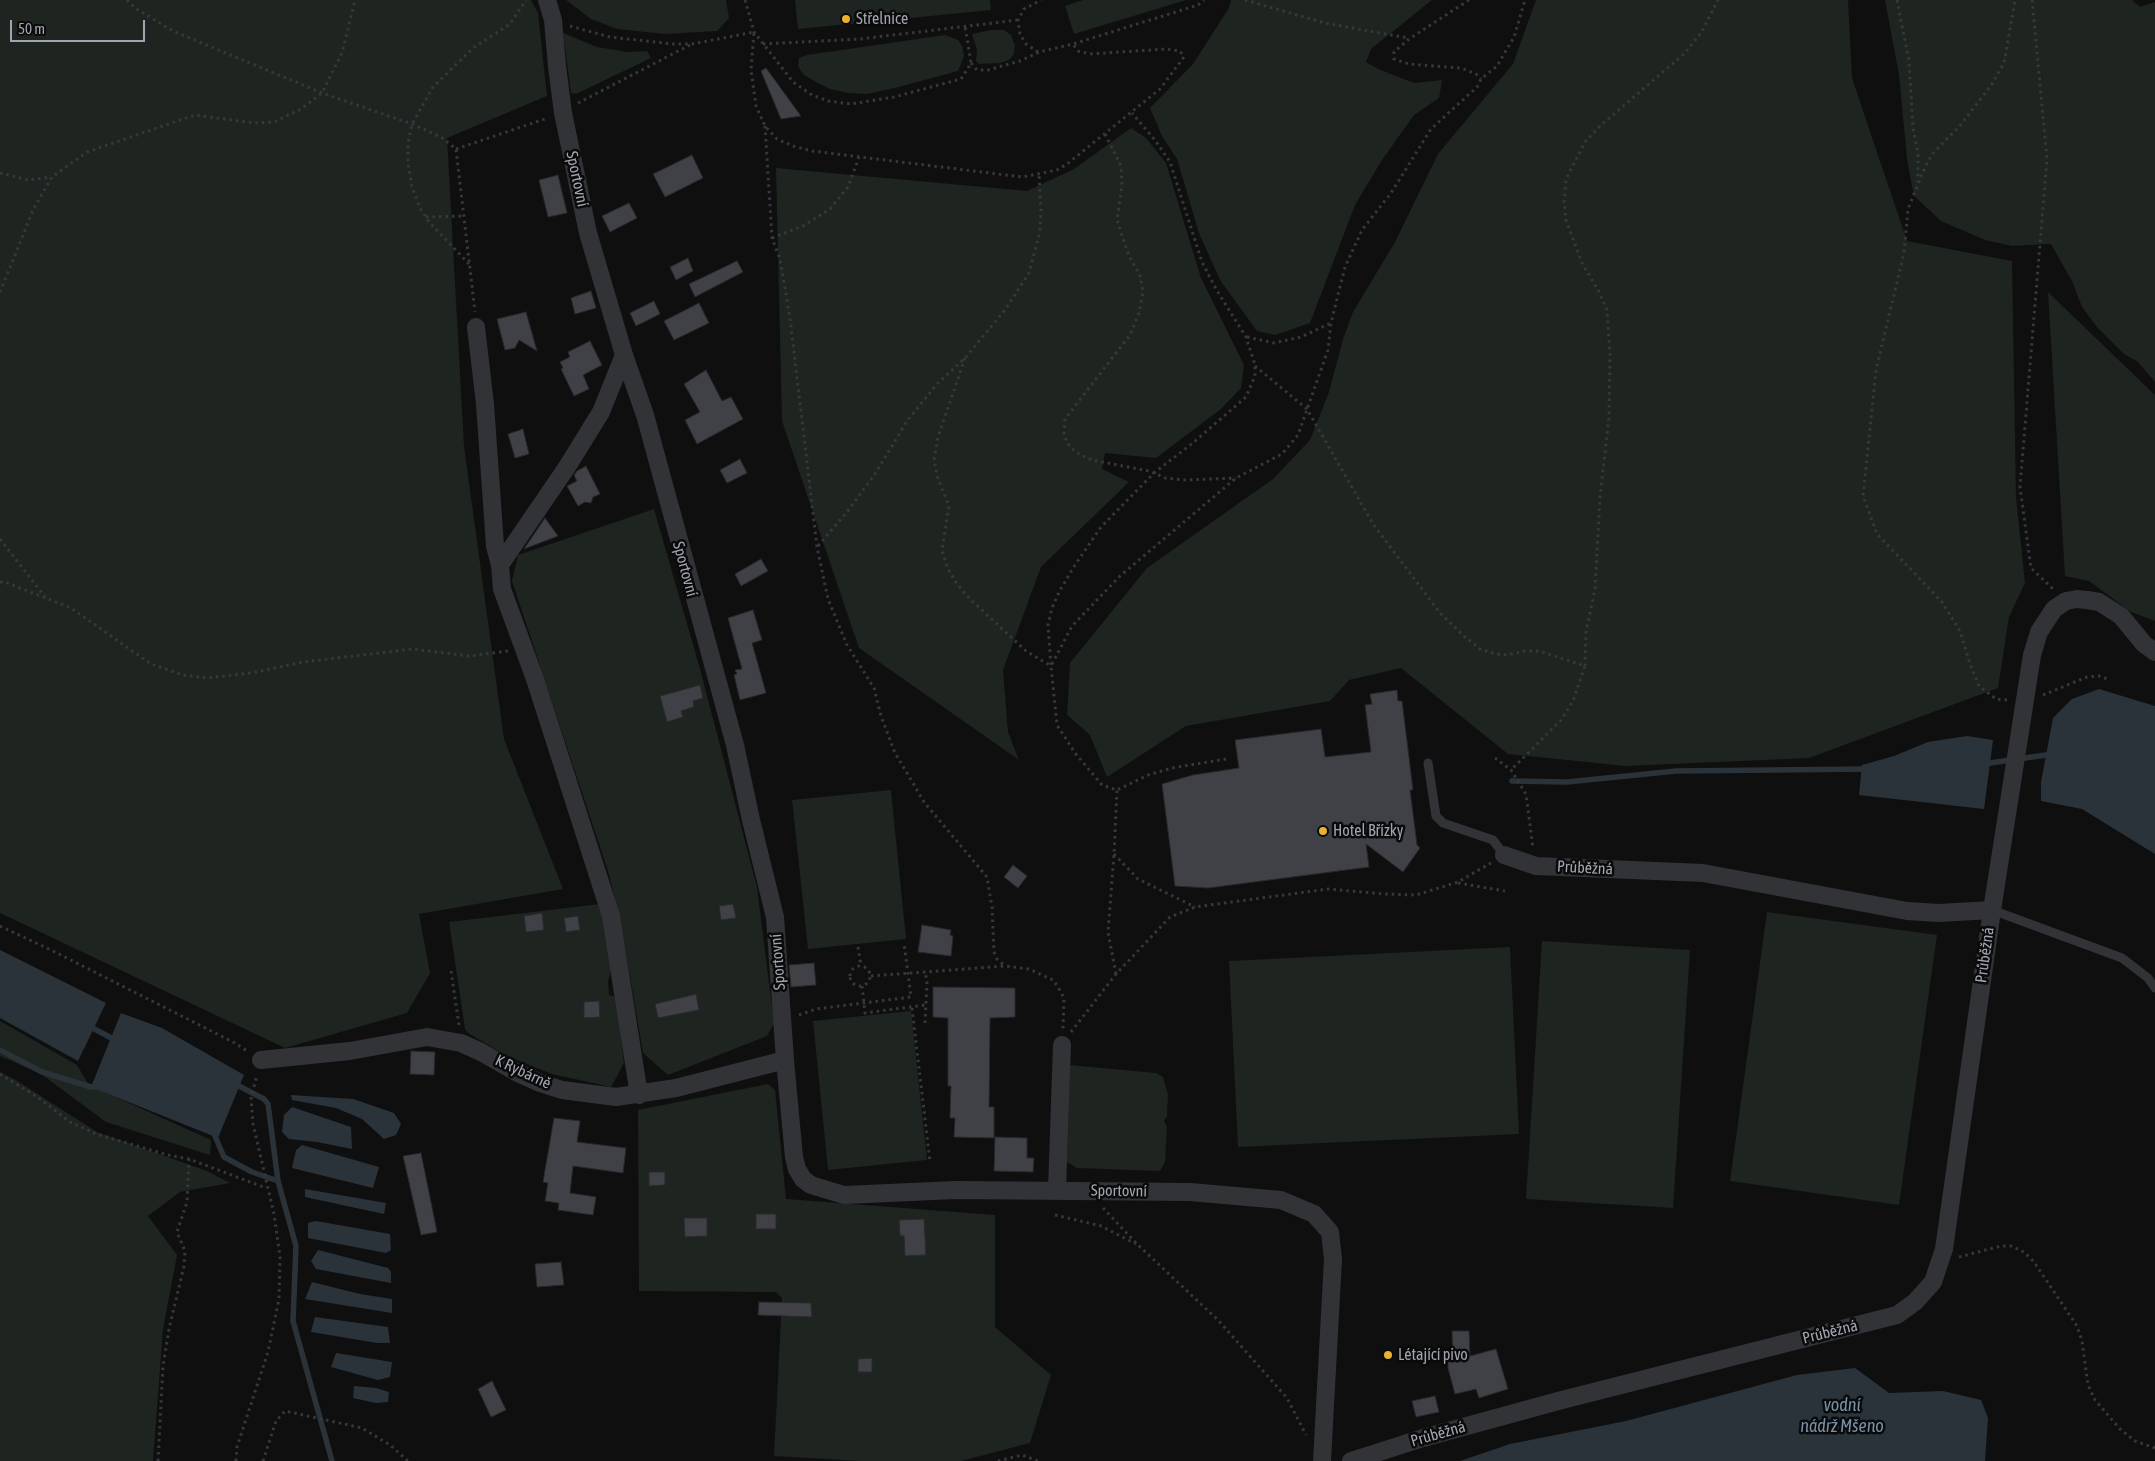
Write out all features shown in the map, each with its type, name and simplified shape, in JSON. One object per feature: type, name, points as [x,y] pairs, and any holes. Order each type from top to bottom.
[{"type":"street","name":"Sportovní","points":[[547,0],[553,20],[563,112],[588,233],[624,355],[645,415],[735,744],[750,820],[775,917],[794,1157],[803,1179],[811,1185],[844,1195],[956,1190],[1057,1189],[1245,1195],[1281,1200],[1314,1214],[1330,1232],[1333,1259],[1322,1461]]},
{"type":"street","points":[[476,326],[485,404],[494,546],[500,565],[502,589],[611,916],[639,1095]]},
{"type":"street","points":[[500,565],[567,467],[601,412],[624,355]]},
{"type":"street","points":[[2066,602],[2077,599],[2104,604],[2121,616],[2144,644],[2155,652]]},
{"type":"street","name":"Průběžná","points":[[1351,1461],[1423,1438],[1553,1403],[1896,1315],[1915,1302],[1933,1282],[1944,1249],[1992,910],[2032,656],[2039,632],[2054,609],[2066,602]]},
{"type":"street","name":"Průběžná","points":[[1504,855],[1536,866],[1703,873],[1907,911],[1939,913],[1992,910]]},
{"type":"street","name":"K Rybárně","points":[[261,1060],[350,1051],[427,1037],[461,1043],[516,1072],[562,1090],[616,1098],[639,1095],[785,1060]]},
{"type":"street","points":[[1057,1189],[1062,1045]]},
{"type":"lane","points":[[1428,763],[1436,816],[1443,823],[1493,840],[1504,855]]},
{"type":"lane","points":[[1992,910],[2122,958],[2148,978],[2155,988]]},
{"type":"path","points":[[127,0],[135,8],[173,31],[322,94],[412,124],[441,137],[456,149],[476,326]]},
{"type":"path","points":[[0,292],[34,208],[52,177],[87,152],[195,116],[254,123],[274,122],[301,109],[322,94],[342,53],[355,0]]},
{"type":"path","points":[[470,264],[444,239],[426,217],[412,187],[408,163],[408,143],[412,124],[433,87],[473,48],[510,24],[526,0]]},
{"type":"path","points":[[745,0],[754,32],[751,70],[756,106],[766,126],[777,139],[812,151],[1022,177],[1057,170],[1132,113],[1166,82],[1184,57],[1180,52],[1166,49],[1090,54],[1078,51],[1073,44]]},
{"type":"path","points":[[1039,52],[1026,44],[1020,34],[1018,20],[1024,9],[1041,0]]},
{"type":"path","points":[[965,26],[972,63],[978,70],[988,70],[1020,62],[1039,52],[1073,44],[1198,5],[1204,0]]},
{"type":"path","points":[[1245,0],[1325,22],[1409,39]]},
{"type":"path","points":[[1469,0],[1409,39],[1394,52],[1394,59],[1400,63],[1461,68],[1476,74],[1481,79]]},
{"type":"path","points":[[1051,666],[1072,626],[1120,576],[1236,478],[1282,454],[1298,436],[1328,350],[1331,323],[1346,268],[1362,230],[1391,193],[1431,129],[1477,87],[1481,79],[1498,66],[1514,37],[1525,0]]},
{"type":"path","points":[[1511,770],[1561,720],[1573,701],[1585,666],[1586,632],[1595,589],[1600,497],[1609,417],[1610,354],[1607,310],[1582,263],[1566,220],[1564,201],[1566,179],[1585,142],[1600,126],[1684,54],[1701,33],[1718,0]]},
{"type":"path","points":[[1897,0],[1909,61],[1913,128],[1918,153],[1918,186]]},
{"type":"path","points":[[2015,0],[2004,63],[1992,84],[1959,127],[1932,154],[1908,209],[1904,253],[1876,370],[1862,496],[1878,534],[1942,602],[1960,631],[1979,686],[1996,698],[2011,701],[2025,700],[2087,677],[2099,676],[2110,680]]},
{"type":"path","points":[[2032,0],[2047,159],[2020,487],[2031,568],[2066,602]]},
{"type":"path","points":[[553,20],[582,31],[650,42],[692,44],[754,32]]},
{"type":"path","points":[[763,44],[860,39],[1018,20]]},
{"type":"path","points":[[754,32],[793,82],[806,91],[828,101],[850,104],[894,97],[961,79],[972,63]]},
{"type":"path","points":[[456,149],[563,112],[585,98],[692,44]]},
{"type":"path","points":[[1132,113],[1155,140],[1170,162],[1202,262],[1216,289],[1246,337],[1255,376],[1246,397],[1194,442],[1154,472],[1101,527],[1059,592],[1048,625],[1058,725],[1075,753],[1102,785],[1117,790],[1148,775],[1226,759]]},
{"type":"path","points":[[766,126],[772,238],[780,259],[790,318],[817,547],[828,600],[847,645],[874,688],[881,716],[896,753],[924,802],[987,877],[992,907],[994,952],[997,959],[1005,966]]},
{"type":"path","points":[[1105,134],[1121,166],[1122,185],[1117,220],[1129,256],[1140,275],[1143,292],[1139,312],[1130,335],[1065,419],[1064,435],[1068,444],[1075,452],[1092,460],[1154,472],[1165,478],[1184,480],[1236,478]]},
{"type":"path","points":[[772,238],[803,226],[830,209],[848,187],[859,157]]},
{"type":"path","points":[[0,173],[28,180],[52,177]]},
{"type":"path","points":[[817,547],[847,512],[874,474],[907,421],[937,384],[965,358],[1005,310],[1029,273],[1040,221],[1039,174]]},
{"type":"path","points":[[426,217],[464,216]]},
{"type":"path","points":[[1246,337],[1274,343],[1301,337],[1331,323]]},
{"type":"path","points":[[965,358],[938,437],[934,460],[938,478],[949,506],[942,550],[947,567],[956,584],[970,599],[1026,651],[1051,666]]},
{"type":"path","points":[[1254,365],[1307,409],[1373,524],[1440,613],[1466,638],[1480,649],[1496,654],[1507,655],[1526,651],[1539,651],[1585,666]]},
{"type":"path","points":[[0,539],[45,597]]},
{"type":"path","points":[[0,582],[5,582],[71,608],[151,664],[183,675],[207,678],[251,673],[303,662],[413,649],[469,656],[523,648]]},
{"type":"path","points":[[1495,758],[1511,770],[1526,794],[1536,866]]},
{"type":"path","points":[[1116,974],[1108,932],[1117,790]]},
{"type":"path","points":[[1114,854],[1138,878],[1196,907]]},
{"type":"path","points":[[1062,1045],[1116,974],[1170,917],[1196,907],[1328,889],[1416,895],[1458,882],[1504,855]]},
{"type":"path","points":[[1458,882],[1505,891]]},
{"type":"path","points":[[0,926],[235,1043],[261,1060],[251,1097],[253,1124],[274,1214],[280,1257],[279,1299],[268,1352],[237,1447],[236,1461]]},
{"type":"path","points":[[782,1021],[816,1009],[911,997],[904,943]]},
{"type":"path","points":[[858,947],[860,966]]},
{"type":"path","points":[[860,966],[868,969],[871,976],[868,983],[862,986],[854,985],[850,979],[851,971],[860,966]]},
{"type":"path","points":[[871,976],[908,971],[1005,966],[1029,969],[1043,974],[1053,980],[1064,998],[1065,1010],[1062,1045]]},
{"type":"path","points":[[925,970],[927,983],[925,1023]]},
{"type":"path","points":[[451,971],[461,1043]]},
{"type":"path","points":[[862,986],[865,1013],[925,1005]]},
{"type":"path","points":[[912,1008],[930,1162]]},
{"type":"path","points":[[0,1074],[39,1098],[70,1122],[96,1134],[132,1146],[189,1159],[267,1188]]},
{"type":"path","points":[[158,1461],[163,1366],[169,1329],[184,1266],[185,1251],[177,1232],[187,1202],[189,1159]]},
{"type":"path","points":[[1086,1190],[1138,1245],[1218,1320],[1287,1398],[1308,1440]]},
{"type":"path","points":[[1055,1215],[1101,1226],[1138,1245]]},
{"type":"path","points":[[1940,1262],[2001,1246],[2011,1246],[2024,1252],[2034,1262],[2077,1326],[2082,1341],[2088,1386],[2095,1400],[2120,1429],[2135,1441],[2155,1448]]},
{"type":"path","points":[[263,1461],[276,1422],[285,1411],[362,1428],[390,1445],[408,1461]]},
{"type":"path","points":[[998,1461],[1022,1455],[1038,1461]]},
{"type":"shaded area","points":[[0,0],[531,0],[538,13],[547,96],[447,138],[464,446],[504,739],[563,889],[419,914],[430,973],[407,1013],[285,1048],[0,913]]},
{"type":"shaded area","points":[[566,0],[726,0],[729,18],[717,31],[665,34],[617,29],[591,19]]},
{"type":"shaded area","name":"Střelnice","points":[[795,0],[990,0],[991,10],[798,29]]},
{"type":"shaded area","points":[[1083,0],[1186,0],[1074,34],[1065,6]]},
{"type":"shaded area","points":[[1231,0],[1432,0],[1371,49],[1366,62],[1378,69],[1414,83],[1442,80],[1439,98],[1414,115],[1382,160],[1355,205],[1310,323],[1275,335],[1257,331],[1220,280],[1199,233],[1177,159],[1162,136],[1150,108],[1193,64],[1229,8]]},
{"type":"shaded area","points":[[1536,0],[1848,0],[1852,78],[1907,241],[2012,261],[2016,497],[2025,583],[2009,617],[1998,688],[1809,758],[1626,766],[1508,754],[1401,668],[1349,680],[1330,701],[1186,726],[1107,777],[1090,735],[1067,715],[1070,663],[1147,568],[1273,479],[1310,440],[1329,392],[1343,339],[1353,312],[1395,242],[1438,154],[1513,64]]},
{"type":"shaded area","points":[[1885,0],[2132,0],[2140,7],[2155,2],[2155,382],[2138,362],[2124,354],[2097,327],[2082,307],[2072,281],[2051,244],[2012,246],[1985,240],[1941,221],[1914,196],[1907,159],[1899,75]]},
{"type":"shaded area","points":[[991,30],[1004,30],[1011,35],[1015,45],[1014,54],[1009,60],[1000,63],[979,64],[976,61],[977,50],[972,34]]},
{"type":"shaded area","points":[[563,33],[597,47],[628,52],[647,51],[651,58],[576,94],[571,93]]},
{"type":"shaded area","points":[[945,35],[958,40],[962,46],[964,56],[958,71],[895,88],[867,94],[848,93],[830,89],[818,83],[804,75],[798,67],[799,58],[807,55]]},
{"type":"shaded area","points":[[1131,128],[1146,138],[1166,163],[1201,278],[1244,365],[1241,388],[1221,409],[1156,458],[1105,453],[1102,469],[1129,482],[1041,567],[1003,670],[1008,732],[1019,760],[859,648],[782,421],[776,168],[1027,191],[1074,169]]},
{"type":"shaded area","points":[[2048,292],[2155,395],[2155,621],[2131,612],[2089,581],[2065,576]]},
{"type":"shaded area","points":[[654,509],[700,669],[757,887],[774,1023],[767,1036],[668,1075],[643,1053],[621,923],[608,871],[512,581],[518,555]]},
{"type":"shaded area","points":[[891,790],[906,939],[808,949],[792,800]]},
{"type":"shaded area","points":[[600,904],[612,967],[608,981],[609,995],[616,997],[624,1063],[611,1087],[552,1074],[509,1057],[468,1033],[465,1029],[449,922]]},
{"type":"shaded area","points":[[1767,912],[1937,935],[1899,1205],[1730,1181]]},
{"type":"shaded area","points":[[1542,941],[1690,950],[1673,1208],[1526,1199]]},
{"type":"shaded area","points":[[1510,947],[1519,1134],[1238,1147],[1229,961]]},
{"type":"shaded area","points":[[911,1011],[927,1160],[828,1170],[813,1021]]},
{"type":"shaded area","points":[[0,1021],[77,1065],[89,1085],[211,1140],[210,1155],[106,1122],[41,1074],[0,1056]]},
{"type":"shaded area","points":[[1070,1065],[1156,1073],[1163,1077],[1168,1095],[1167,1116],[1164,1121],[1167,1127],[1165,1162],[1160,1171],[1077,1168],[1067,1162]]},
{"type":"shaded area","points":[[0,1072],[97,1132],[207,1171],[230,1183],[180,1192],[148,1216],[177,1255],[163,1329],[153,1461],[0,1461]]},
{"type":"shaded area","points":[[768,1084],[775,1090],[786,1199],[995,1215],[995,1327],[1051,1375],[1030,1443],[961,1461],[860,1461],[774,1456],[782,1298],[776,1292],[639,1291],[638,1110]]},
{"type":"water","points":[[2099,689],[2155,706],[2155,854],[2082,809],[2041,801],[2041,782],[2053,718],[2072,699]]},
{"type":"water","points":[[1967,736],[1993,740],[1984,809],[1859,795],[1862,765],[1894,756],[1928,742]]},
{"type":"water","points":[[0,950],[106,1003],[78,1061],[0,1018]]},
{"type":"water","points":[[121,1013],[162,1028],[244,1075],[218,1138],[91,1087]]},
{"type":"water","points":[[291,1095],[353,1099],[394,1113],[401,1124],[396,1135],[384,1139],[362,1119],[336,1108],[292,1100]]},
{"type":"water","points":[[292,1107],[351,1127],[352,1149],[289,1139],[282,1132],[284,1115]]},
{"type":"water","points":[[302,1145],[379,1167],[373,1188],[292,1168],[296,1150]]},
{"type":"water","points":[[305,1189],[386,1203],[384,1214],[305,1197]]},
{"type":"water","points":[[316,1221],[390,1234],[391,1250],[386,1253],[308,1238],[308,1223]]},
{"type":"water","points":[[318,1250],[388,1268],[391,1272],[391,1283],[316,1269],[311,1261]]},
{"type":"water","points":[[312,1282],[360,1294],[392,1299],[392,1313],[305,1299]]},
{"type":"water","points":[[315,1317],[388,1327],[390,1343],[377,1343],[311,1332]]},
{"type":"water","points":[[336,1353],[392,1362],[390,1377],[378,1380],[331,1367]]},
{"type":"water","name":"vodní nádrž Mšeno","points":[[1855,1368],[1889,1393],[1943,1391],[1981,1400],[1988,1418],[1985,1461],[1460,1461],[1510,1444],[1626,1421],[1797,1375]]},
{"type":"water","points":[[354,1386],[376,1388],[389,1392],[388,1402],[376,1403],[353,1398]]},
{"type":"building","points":[[766,68],[801,116],[781,119],[761,71]]},
{"type":"building","points":[[692,155],[703,178],[665,197],[653,174]]},
{"type":"building","points":[[558,175],[567,213],[548,217],[539,180]]},
{"type":"building","points":[[629,203],[637,218],[610,232],[602,216]]},
{"type":"building","points":[[688,258],[693,271],[676,280],[670,267]]},
{"type":"building","points":[[737,261],[743,272],[695,297],[689,284]]},
{"type":"building","points":[[591,291],[596,308],[575,314],[571,298]]},
{"type":"building","points":[[654,301],[660,314],[636,326],[630,313]]},
{"type":"building","points":[[699,303],[709,323],[674,340],[664,321]]},
{"type":"building","points":[[526,312],[537,351],[519,340],[515,348],[505,350],[497,319]]},
{"type":"building","points":[[590,341],[602,365],[583,375],[589,389],[574,396],[561,369],[563,368],[560,362],[570,357],[568,352]]},
{"type":"building","points":[[706,370],[722,401],[731,397],[743,419],[697,444],[685,420],[700,412],[684,384]]},
{"type":"building","points":[[523,429],[529,454],[515,458],[508,434]]},
{"type":"building","points":[[740,459],[747,473],[727,483],[720,470]]},
{"type":"building","points":[[586,466],[600,494],[593,497],[591,503],[585,502],[578,506],[567,486],[577,481],[574,475]]},
{"type":"building","points":[[545,518],[558,536],[524,549]]},
{"type":"building","points":[[761,559],[768,571],[741,586],[735,574]]},
{"type":"building","points":[[753,610],[762,640],[752,643],[766,693],[740,700],[734,675],[737,674],[735,670],[742,669],[728,618]]},
{"type":"building","points":[[700,685],[703,698],[693,701],[694,707],[681,711],[683,717],[667,722],[660,696]]},
{"type":"building","points":[[1397,690],[1398,701],[1402,701],[1413,790],[1410,790],[1417,845],[1420,848],[1403,872],[1366,844],[1369,867],[1208,888],[1175,886],[1162,784],[1193,775],[1239,768],[1235,740],[1321,729],[1325,757],[1371,752],[1365,705],[1372,704],[1370,694]]},
{"type":"building","points":[[1013,865],[1027,876],[1018,888],[1004,877]]},
{"type":"building","points":[[733,904],[736,918],[721,920],[719,906]]},
{"type":"building","points":[[542,913],[544,930],[526,932],[524,916]]},
{"type":"building","points":[[578,916],[580,930],[566,932],[564,918]]},
{"type":"building","points":[[922,925],[951,930],[950,935],[953,936],[951,956],[918,952]]},
{"type":"building","points":[[814,963],[816,985],[791,987],[789,965]]},
{"type":"building","points":[[933,987],[1015,988],[1015,1017],[990,1018],[989,1107],[994,1107],[994,1138],[954,1137],[955,1118],[950,1118],[951,1086],[948,1086],[948,1018],[933,1017]]},
{"type":"building","points":[[696,994],[699,1010],[658,1018],[655,1004]]},
{"type":"building","points":[[599,1001],[600,1017],[584,1018],[584,1002]]},
{"type":"building","points":[[411,1051],[435,1052],[434,1075],[410,1074]]},
{"type":"building","points":[[554,1118],[580,1121],[577,1142],[626,1148],[623,1173],[573,1166],[570,1193],[596,1197],[593,1215],[558,1210],[559,1203],[545,1201],[548,1183],[543,1182]]},
{"type":"building","points":[[995,1137],[1027,1138],[1027,1158],[1034,1158],[1033,1172],[994,1171]]},
{"type":"building","points":[[421,1153],[437,1232],[421,1235],[403,1156]]},
{"type":"building","points":[[649,1172],[665,1172],[665,1185],[649,1186]]},
{"type":"building","points":[[756,1214],[776,1214],[776,1229],[756,1229]]},
{"type":"building","points":[[684,1218],[707,1218],[707,1236],[685,1237]]},
{"type":"building","points":[[924,1219],[926,1255],[905,1256],[904,1236],[900,1236],[899,1220]]},
{"type":"building","points":[[561,1262],[564,1285],[537,1287],[535,1264]]},
{"type":"building","points":[[759,1302],[811,1303],[812,1317],[758,1315]]},
{"type":"building","points":[[1452,1331],[1469,1331],[1470,1356],[1496,1349],[1508,1389],[1479,1398],[1476,1389],[1455,1394],[1448,1368],[1448,1359],[1453,1359]]},
{"type":"building","points":[[872,1358],[872,1372],[858,1372],[858,1359]]},
{"type":"building","points":[[492,1381],[506,1410],[491,1417],[478,1389]]},
{"type":"building","points":[[1435,1396],[1439,1412],[1416,1417],[1412,1401]]},
{"type":"waterway","points":[[1983,764],[2053,754]]},
{"type":"waterway","points":[[1512,781],[1567,782],[1676,771],[1869,769]]},
{"type":"waterway","points":[[87,1025],[117,1041]]},
{"type":"waterway","points":[[0,1050],[42,1072],[91,1087],[98,1087]]},
{"type":"waterway","points":[[233,1083],[264,1099],[268,1104],[278,1181]]},
{"type":"waterway","points":[[212,1129],[224,1157],[252,1172],[278,1181],[296,1246],[293,1321],[332,1461]]},
{"type":"place","name":"Střelnice","points":[[846,19]]},
{"type":"place","name":"Hotel Břízky","points":[[1323,831]]},
{"type":"place","name":"Létající pivo","points":[[1388,1355]]}]
